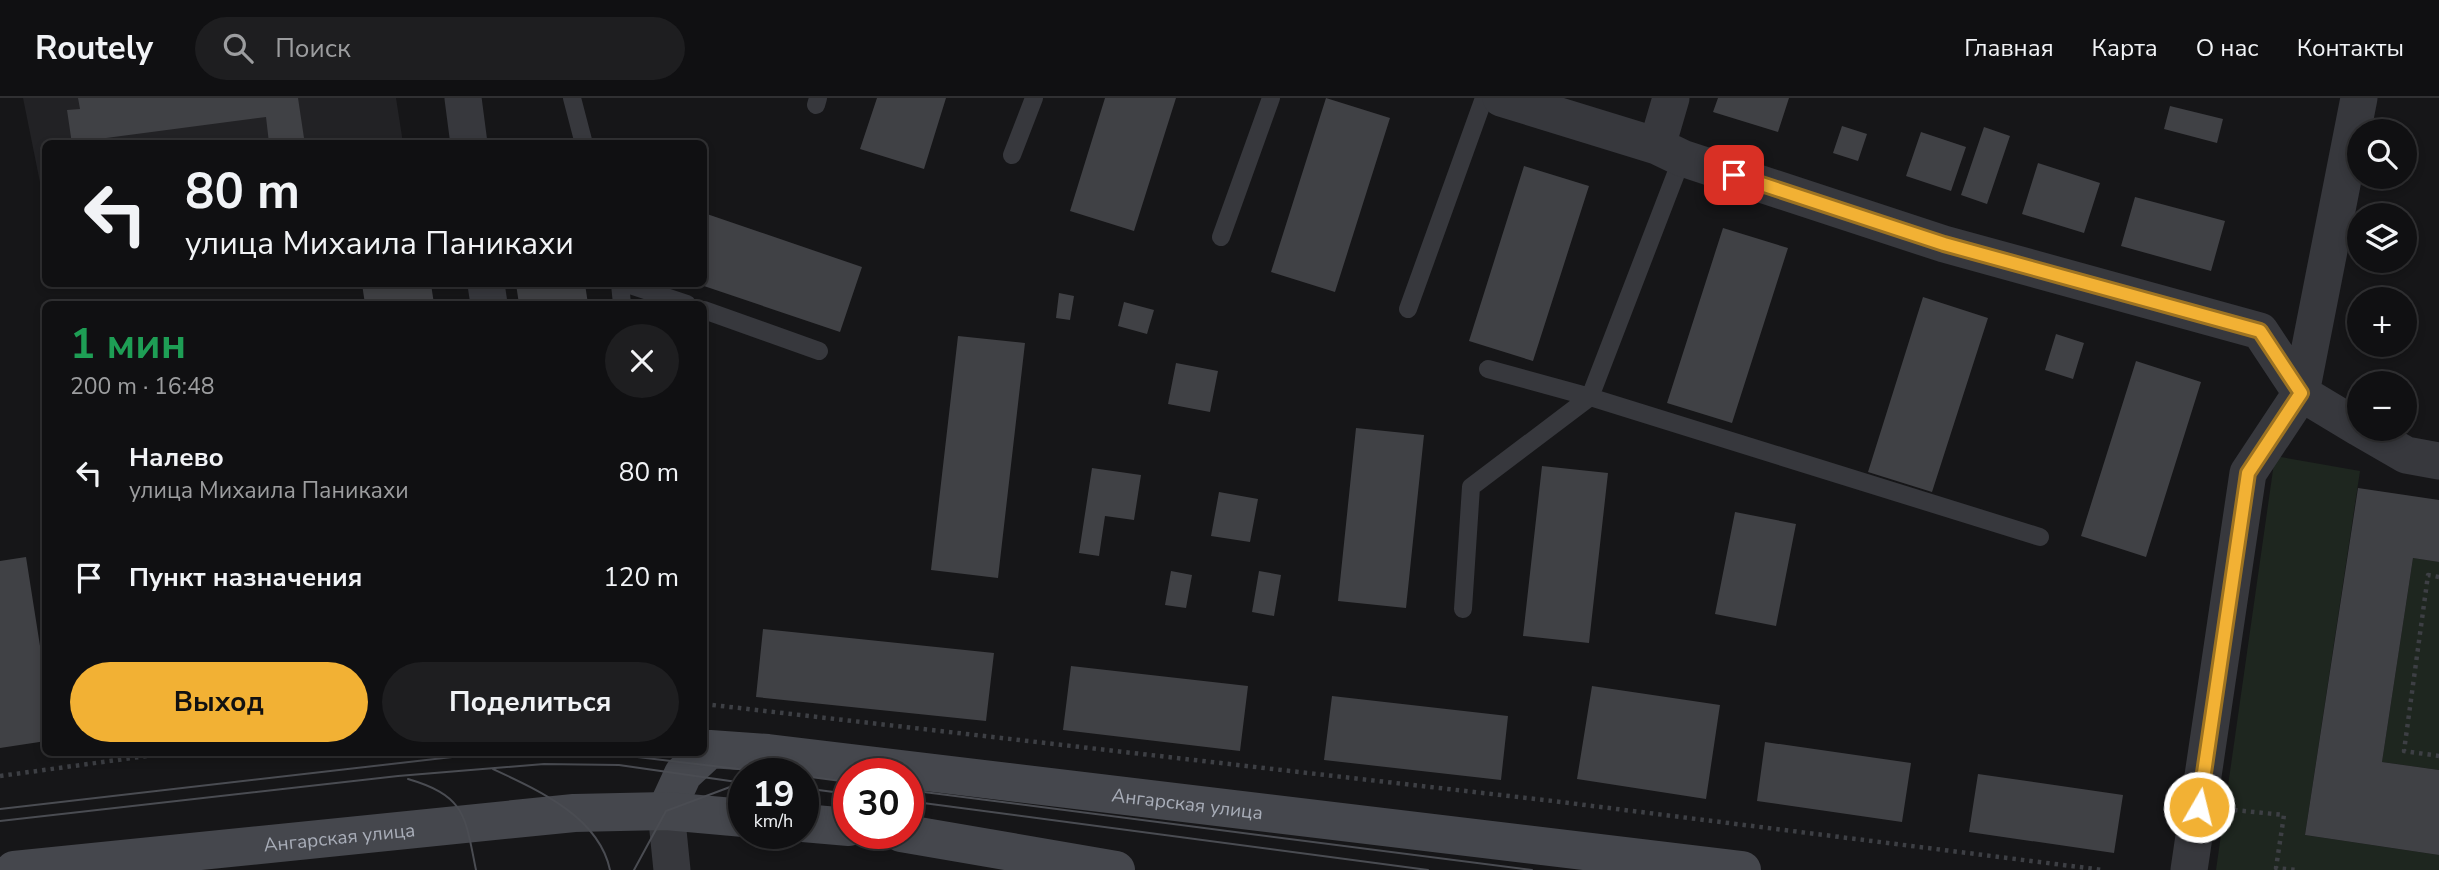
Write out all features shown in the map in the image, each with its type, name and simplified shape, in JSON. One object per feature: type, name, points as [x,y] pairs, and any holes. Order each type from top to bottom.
[{"type":"main road","name":"Ангарская улица","points":[[707,756],[782,754],[1599,861],[1742,870]]},
{"type":"main road","name":"Ангарская улица","points":[[666,811],[693,756]]},
{"type":"main road","name":"Ангарская улица","points":[[14,870],[574,813],[666,811],[728,817]]},
{"type":"main road","points":[[924,837],[1100,869]]},
{"type":"street","points":[[463,98],[468,140]]},
{"type":"street","points":[[1501,98],[1944,244],[2260,331],[2301,393],[2347,420]]},
{"type":"street","points":[[1670,152],[1671,98]]},
{"type":"street","points":[[2189,870],[2248,473],[2301,393],[2360,98]]},
{"type":"street","points":[[2382,441],[2406,455],[2439,461]]},
{"type":"street","points":[[666,811],[672,870]]},
{"type":"lane","points":[[572,98],[583,140]]},
{"type":"lane","points":[[1012,155],[1034,98]]},
{"type":"lane","points":[[1221,237],[1271,98]]},
{"type":"lane","points":[[1408,309],[1484,98]]},
{"type":"lane","points":[[1463,610],[1471,487],[1590,397],[1670,152]]},
{"type":"lane","points":[[636,287],[678,301]]},
{"type":"lane","points":[[707,311],[819,351]]},
{"type":"lane","points":[[1488,369],[1590,397],[2040,537]]},
{"type":"path","points":[[2439,577],[2428,575],[2404,751],[2439,756]]},
{"type":"path","points":[[707,704],[1567,803],[2103,870]]},
{"type":"path","points":[[0,776],[147,756]]},
{"type":"path","points":[[2199,807],[2284,815],[2276,868],[2297,870]]},
{"type":"shaded area","points":[[23,98],[396,98],[403,140],[42,140],[42,192]]},
{"type":"shaded area","points":[[2275,456],[2360,471],[2305,835],[2439,855],[2439,870],[2216,870]]},
{"type":"shaded area","points":[[2413,558],[2439,562],[2439,770],[2382,762]]},
{"type":"building","points":[[78,98],[298,98],[304,138],[269,140],[266,117],[106,140],[71,140],[67,110],[80,109]]},
{"type":"building","points":[[877,98],[946,98],[924,169],[860,149]]},
{"type":"building","points":[[1105,98],[1176,98],[1134,231],[1070,211]]},
{"type":"building","points":[[1326,98],[1390,118],[1335,292],[1271,272]]},
{"type":"building","points":[[1718,98],[1789,98],[1778,132],[1713,112]]},
{"type":"building","points":[[2170,106],[2223,119],[2217,143],[2164,129]]},
{"type":"building","points":[[1842,126],[1867,134],[1858,161],[1833,153]]},
{"type":"building","points":[[1984,127],[2010,136],[1987,204],[1961,195]]},
{"type":"building","points":[[1921,132],[1966,147],[1951,191],[1906,176]]},
{"type":"building","points":[[2038,163],[2100,183],[2084,233],[2022,214]]},
{"type":"building","points":[[1524,166],[1589,186],[1533,361],[1469,341]]},
{"type":"building","points":[[2135,197],[2225,221],[2211,271],[2121,246]]},
{"type":"building","points":[[707,214],[862,267],[840,332],[707,287]]},
{"type":"building","points":[[1723,228],[1788,248],[1732,423],[1667,403]]},
{"type":"building","points":[[362,287],[431,287],[434,301],[365,301]]},
{"type":"building","points":[[516,287],[585,287],[588,301],[519,301]]},
{"type":"building","points":[[1059,293],[1074,296],[1070,320],[1056,318]]},
{"type":"building","points":[[1923,297],[1988,318],[1932,492],[1868,472]]},
{"type":"building","points":[[1124,302],[1154,310],[1147,334],[1118,326]]},
{"type":"building","points":[[2056,334],[2084,343],[2073,379],[2045,370]]},
{"type":"building","points":[[958,336],[1025,343],[998,578],[931,570]]},
{"type":"building","points":[[2136,361],[2201,382],[2146,557],[2081,536]]},
{"type":"building","points":[[1176,363],[1218,371],[1210,412],[1168,404]]},
{"type":"building","points":[[1356,428],[1424,435],[1406,608],[1338,601]]},
{"type":"building","points":[[1542,466],[1608,473],[1589,643],[1523,636]]},
{"type":"building","points":[[1092,468],[1141,475],[1134,520],[1105,516],[1099,556],[1079,553]]},
{"type":"building","points":[[2358,488],[2439,500],[2439,562],[2413,558],[2382,762],[2439,770],[2439,855],[2305,835]]},
{"type":"building","points":[[1219,492],[1258,499],[1250,542],[1211,536]]},
{"type":"building","points":[[1735,512],[1796,524],[1776,626],[1715,614]]},
{"type":"building","points":[[26,557],[42,659],[42,742],[0,748],[0,561]]},
{"type":"building","points":[[1171,571],[1192,575],[1186,608],[1165,605]]},
{"type":"building","points":[[1259,571],[1281,575],[1274,616],[1252,612]]},
{"type":"building","points":[[763,629],[994,653],[986,721],[756,697]]},
{"type":"building","points":[[1071,666],[1248,686],[1240,751],[1063,730]]},
{"type":"building","points":[[1592,686],[1720,705],[1706,799],[1577,779]]},
{"type":"building","points":[[1332,696],[1508,716],[1501,780],[1324,760]]},
{"type":"building","points":[[1765,742],[1911,763],[1902,822],[1757,801]]},
{"type":"building","points":[[1978,774],[2123,795],[2114,853],[1969,832]]},
{"type":"tram line","points":[[0,809],[461,756]]},
{"type":"tram line","points":[[629,756],[728,768]]},
{"type":"tram line","points":[[0,821],[398,776],[544,764],[619,765],[728,781]]},
{"type":"tram line","points":[[493,769],[547,796],[580,820],[604,851],[610,870]]},
{"type":"tram line","points":[[819,778],[833,780]]},
{"type":"tram line","points":[[408,779],[442,793],[460,811],[469,835],[476,870]]},
{"type":"tram line","points":[[634,870],[666,811],[728,788]]},
{"type":"tram line","points":[[819,790],[833,792]]},
{"type":"tram line","points":[[924,792],[1532,870]]},
{"type":"tram line","points":[[924,803],[1428,870]]},
{"type":"route","points":[[1734,175],[1944,244],[2260,331],[2301,393],[2248,473],[2199,807]]}]
